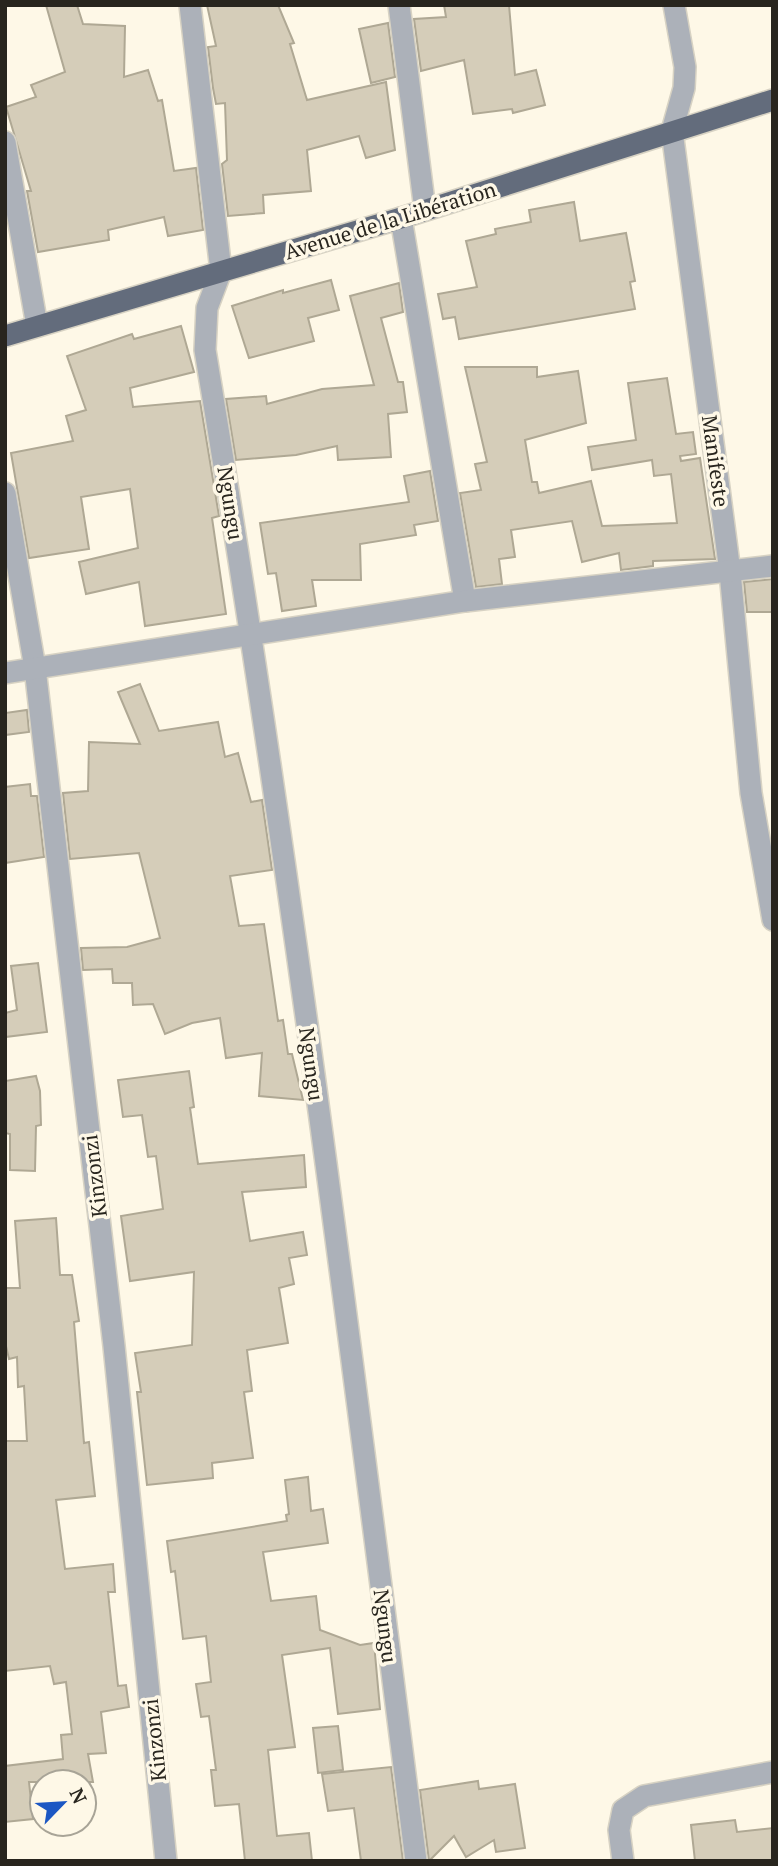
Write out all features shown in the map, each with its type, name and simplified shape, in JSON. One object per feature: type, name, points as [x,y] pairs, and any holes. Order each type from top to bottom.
[{"type":"highway","name":"Avenue de la Libération","points":[[5,336],[401,218],[773,100]]},
{"type":"street","points":[[190,5],[220,271]]},
{"type":"street","points":[[399,5],[425,210]]},
{"type":"street","name":"Manifeste","points":[[674,5],[685,67],[684,88],[672,131],[730,572],[751,793],[773,920]]},
{"type":"street","points":[[5,142],[37,326]]},
{"type":"street","points":[[401,218],[465,601]]},
{"type":"street","name":"Ngungu","points":[[220,271],[207,307],[205,350],[252,632],[343,1286],[416,1861]]},
{"type":"street","name":"Kinzonzi","points":[[5,493],[35,668],[114,1346],[166,1861]]},
{"type":"street","points":[[5,673],[252,632],[465,601],[773,566]]},
{"type":"street","points":[[623,1861],[619,1830],[623,1810],[644,1796],[773,1772]]},
{"type":"building","points":[[46,5],[77,5],[83,24],[125,26],[124,77],[148,70],[158,101],[162,100],[174,171],[196,168],[203,230],[168,236],[164,217],[108,230],[109,240],[38,252],[27,191],[31,191],[6,107],[36,97],[31,85],[65,72]]},
{"type":"building","points":[[207,5],[278,5],[294,43],[290,44],[307,100],[386,82],[395,150],[366,158],[359,136],[307,150],[311,191],[263,195],[264,213],[228,216],[222,164],[227,160],[225,103],[216,104],[213,88],[208,47],[216,46]]},
{"type":"building","points":[[444,5],[509,5],[515,75],[536,70],[545,105],[513,113],[512,109],[473,114],[464,60],[421,71],[414,19],[446,17]]},
{"type":"building","points":[[388,23],[395,77],[371,83],[359,29]]},
{"type":"building","points":[[574,202],[580,241],[626,233],[635,281],[630,282],[635,309],[459,339],[455,317],[443,319],[438,294],[477,287],[466,241],[496,234],[495,229],[531,222],[529,210]]},
{"type":"building","points":[[331,280],[339,310],[308,318],[314,341],[249,358],[232,306],[283,290],[283,293]]},
{"type":"building","points":[[399,283],[403,312],[381,318],[398,382],[403,382],[407,412],[388,414],[391,457],[338,460],[337,446],[296,455],[236,460],[226,399],[266,396],[267,404],[322,389],[374,385],[350,296]]},
{"type":"building","points":[[181,326],[194,372],[130,388],[133,407],[200,401],[219,516],[212,518],[226,614],[145,626],[139,582],[86,594],[79,562],[138,548],[130,489],[81,497],[89,549],[29,558],[11,453],[73,441],[66,416],[86,410],[67,356],[132,334],[134,339]]},
{"type":"building","points":[[465,367],[537,367],[537,377],[578,371],[586,423],[525,440],[532,482],[537,482],[539,493],[591,481],[602,526],[677,523],[671,474],[654,476],[652,460],[592,470],[588,447],[636,440],[628,383],[667,378],[676,434],[693,432],[696,454],[680,456],[681,461],[700,458],[715,559],[653,561],[653,566],[621,570],[619,553],[582,562],[572,521],[511,530],[515,557],[499,559],[502,584],[476,587],[460,493],[481,490],[475,464],[487,462]]},
{"type":"building","points":[[430,471],[438,521],[414,525],[416,535],[360,544],[361,580],[312,580],[316,606],[282,611],[276,573],[268,574],[260,523],[409,502],[404,476]]},
{"type":"building","points":[[773,579],[773,612],[747,612],[744,582]]},
{"type":"building","points":[[140,684],[159,731],[218,722],[225,757],[238,753],[251,802],[262,800],[272,870],[230,876],[239,926],[264,924],[278,1021],[283,1020],[288,1054],[292,1054],[303,1100],[259,1096],[262,1053],[226,1058],[220,1018],[192,1023],[165,1034],[153,1004],[133,1005],[132,983],[113,983],[112,969],[83,970],[81,948],[127,947],[160,938],[139,853],[70,859],[63,793],[88,791],[89,742],[140,744],[118,692]]},
{"type":"building","points":[[27,710],[29,732],[5,735],[5,713]]},
{"type":"building","points":[[30,784],[31,796],[37,796],[44,857],[5,863],[5,787]]},
{"type":"building","points":[[38,963],[47,1032],[5,1037],[5,1013],[17,1010],[11,966]]},
{"type":"building","points":[[189,1071],[194,1107],[190,1108],[198,1164],[304,1155],[306,1187],[242,1192],[250,1241],[303,1232],[307,1255],[289,1258],[294,1284],[279,1288],[288,1343],[247,1350],[252,1391],[244,1392],[253,1458],[212,1463],[213,1478],[147,1485],[137,1392],[141,1392],[135,1353],[192,1345],[194,1272],[130,1281],[121,1216],[163,1209],[156,1156],[148,1157],[142,1115],[123,1117],[118,1080]]},
{"type":"building","points":[[36,1076],[40,1091],[41,1125],[36,1126],[35,1171],[10,1170],[10,1134],[5,1133],[5,1081]]},
{"type":"building","points":[[56,1218],[60,1275],[72,1275],[79,1321],[74,1322],[84,1443],[89,1442],[95,1496],[56,1500],[65,1569],[113,1564],[115,1592],[108,1592],[118,1686],[126,1685],[129,1707],[101,1712],[106,1753],[88,1754],[90,1768],[28,1768],[28,1820],[5,1822],[5,1766],[63,1759],[61,1735],[72,1734],[66,1682],[54,1684],[50,1666],[5,1671],[5,1441],[27,1441],[24,1386],[18,1387],[17,1357],[9,1359],[5,1342],[5,1288],[20,1288],[15,1221]]},
{"type":"building","points":[[308,1477],[311,1511],[323,1509],[328,1543],[263,1552],[271,1601],[316,1596],[320,1630],[360,1645],[374,1643],[380,1709],[338,1714],[330,1648],[282,1655],[295,1747],[268,1750],[277,1836],[309,1833],[312,1861],[245,1861],[239,1804],[215,1806],[211,1770],[216,1770],[209,1716],[201,1717],[196,1684],[211,1682],[206,1636],[183,1639],[175,1571],[171,1572],[167,1541],[287,1521],[286,1515],[289,1514],[285,1480]]},
{"type":"building","points":[[338,1726],[343,1770],[318,1773],[313,1728]]},
{"type":"building","points":[[391,1767],[403,1861],[361,1861],[354,1808],[328,1811],[322,1774]]},
{"type":"building","points":[[478,1781],[479,1789],[515,1784],[525,1848],[496,1852],[494,1840],[466,1857],[454,1836],[429,1861],[420,1790]]},
{"type":"building","points":[[735,1820],[737,1832],[773,1828],[773,1861],[695,1861],[691,1825]]}]
